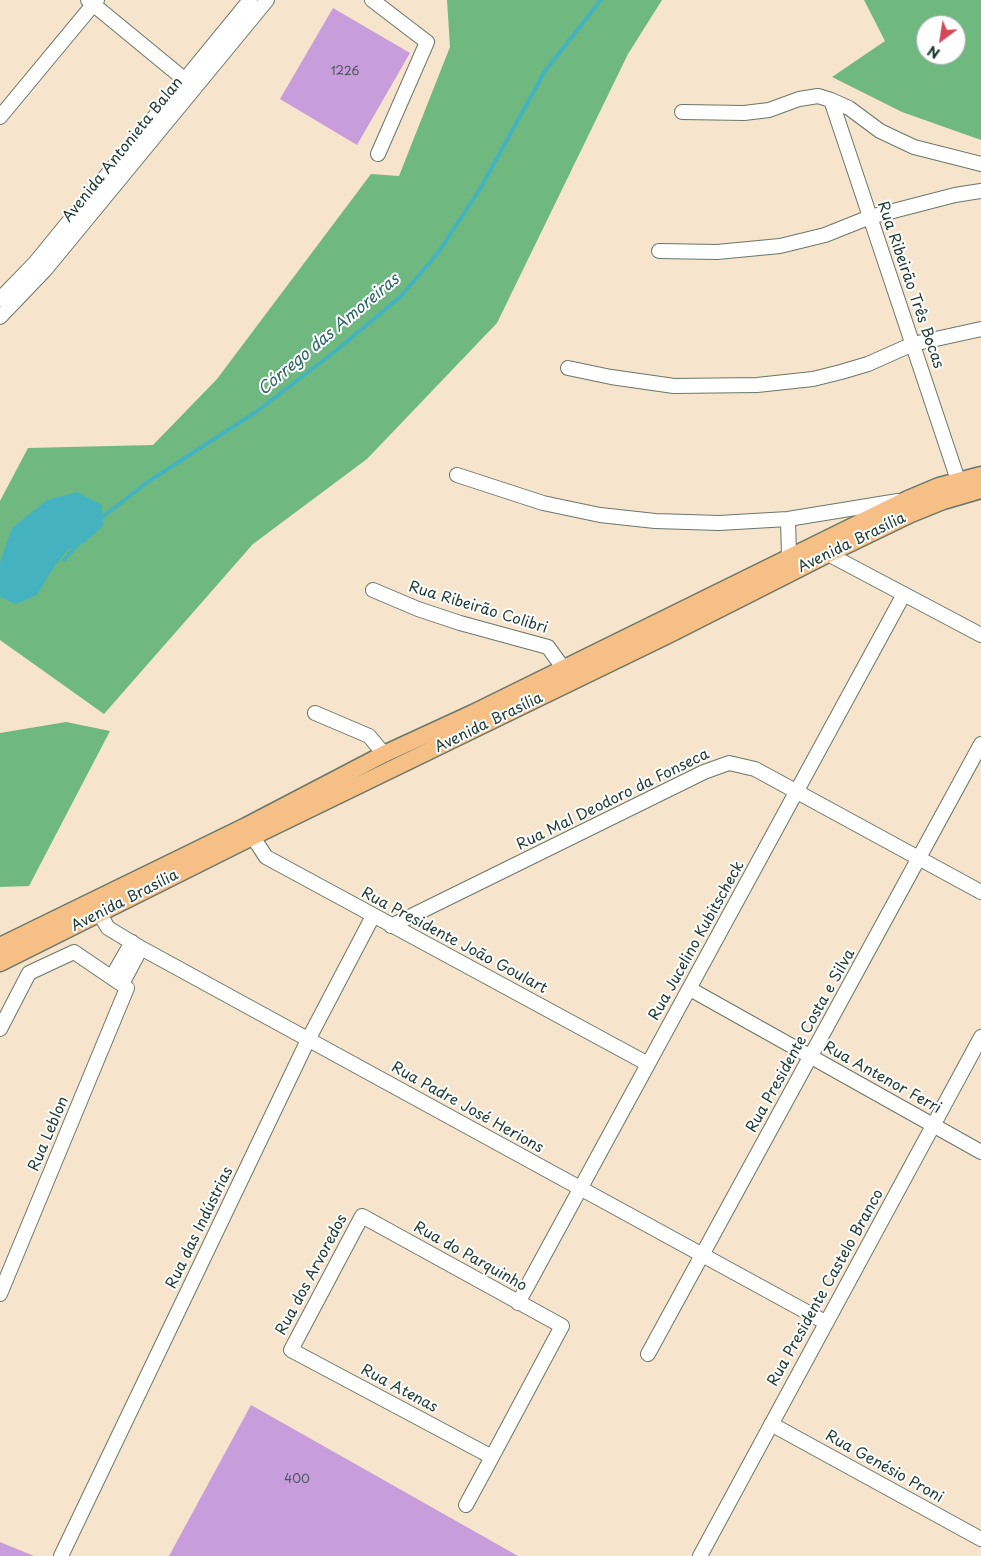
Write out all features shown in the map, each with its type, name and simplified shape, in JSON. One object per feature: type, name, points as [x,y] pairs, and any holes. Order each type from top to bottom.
[{"type":"main road","name":"Avenida Brasília","points":[[249,831],[384,754],[564,669],[908,499],[958,480],[981,475]]},
{"type":"main road","name":"Avenida Brasília","points":[[0,963],[96,908],[249,831],[606,666],[911,514],[943,501],[981,490]]},
{"type":"main road","name":"Avenida Brasília","points":[[0,946],[96,908]]},
{"type":"street","name":"Avenida Antonieta Balan","points":[[0,317],[45,270],[190,83],[250,0]]},
{"type":"street","name":"Avenida Antonieta Balan","points":[[0,299],[35,263],[190,83],[268,0]]},
{"type":"street","points":[[372,0],[427,42],[378,154]]},
{"type":"street","points":[[0,117],[93,1],[190,83]]},
{"type":"street","points":[[682,112],[744,113],[769,110],[799,99],[818,96],[849,108],[880,131],[914,147],[981,164]]},
{"type":"street","name":"Rua Ribeirão Três Bocas","points":[[831,100],[958,480]]},
{"type":"street","points":[[659,251],[717,252],[780,246],[825,235],[870,217],[955,195],[981,191]]},
{"type":"street","points":[[568,368],[611,377],[674,386],[757,385],[813,379],[841,372],[868,364],[913,344],[981,329]]},
{"type":"street","points":[[457,475],[543,503],[600,515],[655,521],[719,523],[788,519],[908,499]]},
{"type":"street","points":[[788,519],[790,557]]},
{"type":"street","points":[[828,554],[981,635]]},
{"type":"street","name":"Rua Ribeirão Colibri","points":[[373,590],[418,609],[460,623],[548,647],[564,669]]},
{"type":"street","name":"Rua Jucelino Kubitscheck","points":[[518,1303],[904,594]]},
{"type":"street","points":[[315,713],[369,736],[384,754]]},
{"type":"street","name":"Rua Presidente Costa e Silva","points":[[648,1354],[981,744]]},
{"type":"street","name":"Rua Mal Deodoro da Fonseca","points":[[391,926],[704,772],[729,763],[755,769],[981,892]]},
{"type":"street","name":"Rua Presidente João Goulart","points":[[249,831],[266,857],[648,1064]]},
{"type":"street","name":"Rua Padre José Herions","points":[[96,908],[108,928],[136,945],[580,1190],[825,1322]]},
{"type":"street","name":"Rua das Indústrias","points":[[61,1556],[308,1040],[373,916]]},
{"type":"street","name":"Rua Leblon","points":[[0,1294],[136,945]]},
{"type":"street","points":[[0,1030],[29,973],[74,952],[120,983]]},
{"type":"street","name":"Rua Antenor Ferri","points":[[690,989],[810,1058],[981,1152]]},
{"type":"street","name":"Rua Presidente Castelo Branco","points":[[700,1556],[981,1037]]},
{"type":"street","name":"Rua do Parquinho","points":[[362,1216],[562,1326],[492,1457]]},
{"type":"street","name":"Rua dos Arvoredos","points":[[291,1350],[362,1216]]},
{"type":"street","name":"Rua Atenas","points":[[291,1350],[492,1457]]},
{"type":"street","name":"Rua Genésio Proni","points":[[771,1424],[981,1539]]},
{"type":"street","points":[[466,1505],[492,1457]]},
{"type":"green space","points":[[447,0],[662,0],[628,54],[497,323],[367,459],[253,544],[104,714],[0,640],[0,501],[28,448],[153,445],[217,379],[371,174],[399,176],[450,47]]},
{"type":"green space","points":[[864,0],[981,0],[981,140],[902,112],[832,77],[885,41]]},
{"type":"green space","points":[[66,722],[110,731],[29,886],[0,887],[0,733]]},
{"type":"water","points":[[77,492],[102,505],[103,526],[84,543],[67,550],[37,595],[16,604],[0,597],[0,562],[12,528],[47,500]]},
{"type":"building","points":[[333,8],[410,53],[357,145],[280,99]]},
{"type":"building","points":[[251,1405],[518,1556],[169,1556]]},
{"type":"building","points":[[0,1542],[34,1556],[0,1556]]},
{"type":"waterway","name":"Córrego das Amoreiras","points":[[100,519],[149,481],[256,412],[338,349],[400,297],[438,253],[480,189],[545,71],[601,0]]},
{"type":"waterway","name":"Córrego das Amoreiras","points":[[64,560],[79,543]]}]
